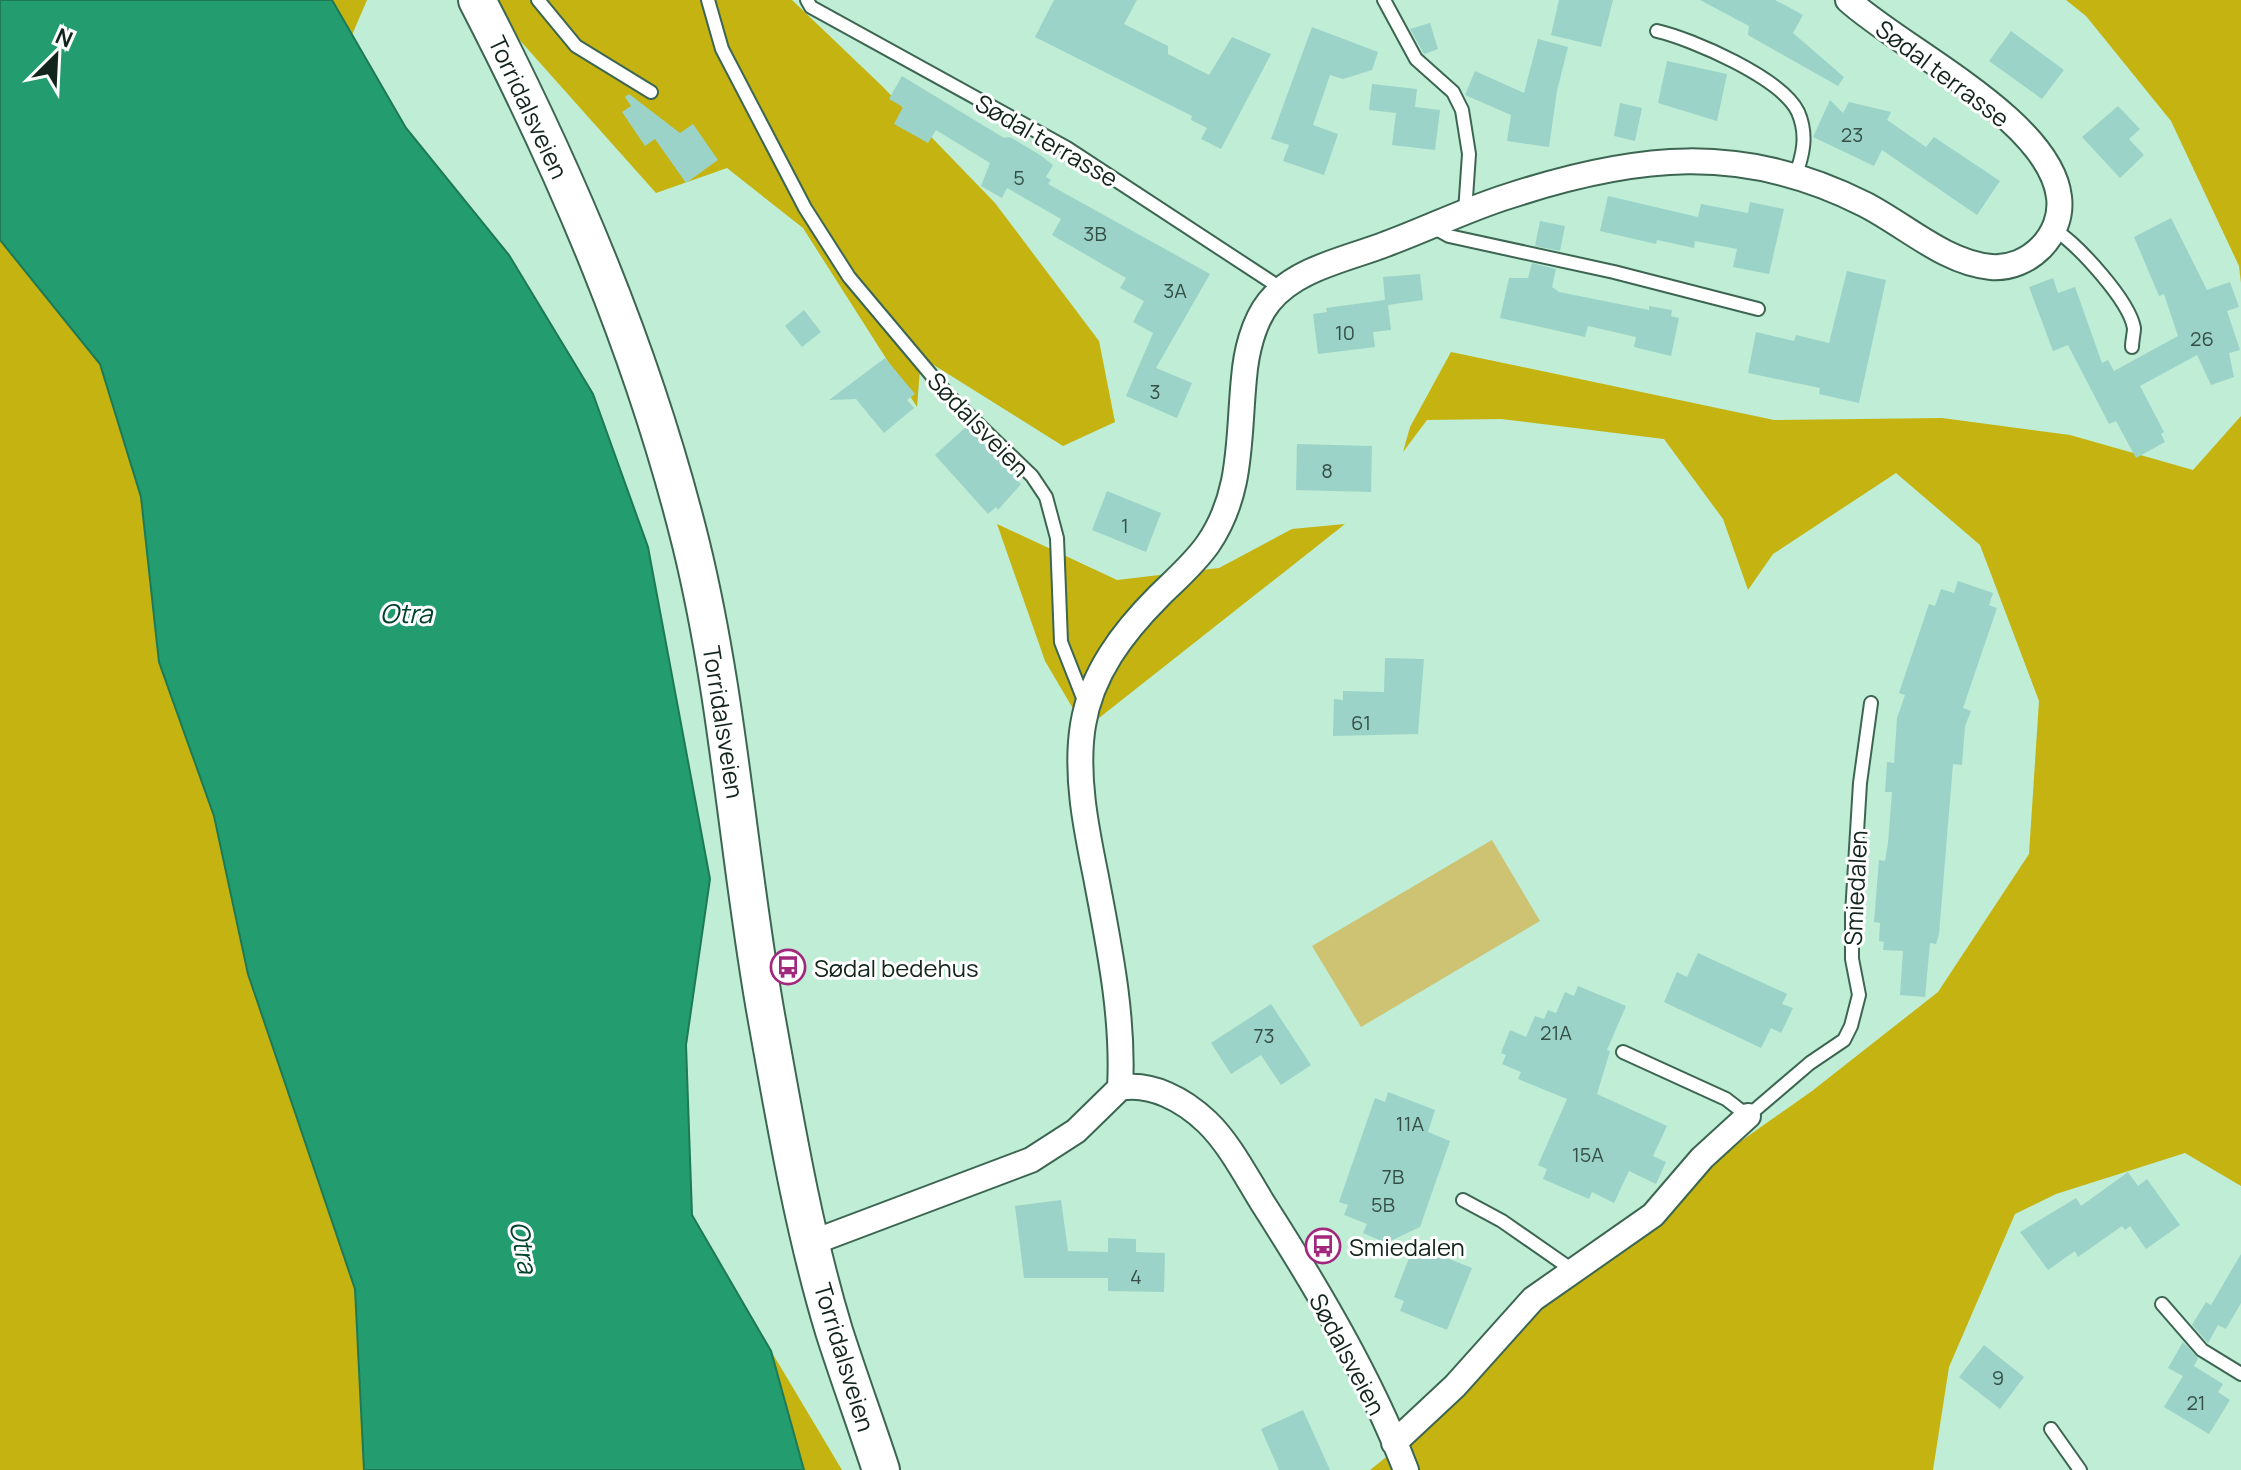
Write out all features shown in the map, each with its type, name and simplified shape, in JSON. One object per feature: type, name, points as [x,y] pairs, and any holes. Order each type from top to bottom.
[{"type":"main road","name":"Torridalsveien","points":[[477,0],[526,96],[607,278],[638,365],[687,530],[724,702],[766,1014],[811,1243],[877,1469]]},
{"type":"street","name":"Sødal terrasse","points":[[1848,0],[1893,38],[1976,91],[2013,124],[2048,164],[2058,189],[2060,209],[2055,230]]},
{"type":"street","points":[[1087,710],[1108,655],[1148,607],[1193,562],[1222,518],[1238,475],[1248,354],[1258,319],[1282,289],[1316,270],[1465,212],[1568,178],[1655,161],[1718,162],[1795,177],[1861,203],[1959,259],[1980,265],[2000,267],[2025,260],[2043,246],[2055,230]]},
{"type":"street","name":"Sødalsveien","points":[[1087,710],[1082,736],[1083,794],[1113,973],[1122,1053],[1120,1088],[1145,1086],[1166,1095],[1209,1124],[1291,1247],[1406,1470]]},
{"type":"street","points":[[811,1243],[1031,1160],[1076,1131],[1120,1088]]},
{"type":"street","name":"Smiedalen","points":[[1394,1443],[1455,1386],[1533,1299],[1571,1269],[1653,1215],[1702,1158],[1748,1116]]},
{"type":"lane","points":[[538,0],[576,46],[651,92]]},
{"type":"lane","name":"Sødalsveien","points":[[708,0],[722,49],[805,208],[849,277],[949,396],[1032,476],[1046,497],[1057,538],[1061,642],[1087,710]]},
{"type":"lane","name":"Sødal terrasse","points":[[807,0],[811,7],[1067,148],[1282,289]]},
{"type":"lane","points":[[1384,0],[1416,59],[1453,92],[1462,110],[1469,154],[1465,212]]},
{"type":"lane","points":[[1657,31],[1690,39],[1788,98],[1799,114],[1804,133],[1803,154],[1795,177]]},
{"type":"lane","points":[[1431,226],[1449,236],[1614,272],[1758,309]]},
{"type":"lane","points":[[2055,230],[2073,243],[2110,286],[2134,327],[2132,347]]},
{"type":"lane","name":"Smiedalen","points":[[1748,1116],[1810,1063],[1844,1040],[1851,1026],[1859,995],[1852,959],[1852,914],[1860,783],[1871,703]]},
{"type":"lane","points":[[1623,1052],[1726,1099],[1748,1116]]},
{"type":"lane","points":[[1463,1200],[1502,1221],[1571,1269]]},
{"type":"lane","points":[[2162,1304],[2202,1350],[2241,1374]]},
{"type":"lane","points":[[2051,1429],[2080,1470]]},
{"type":"shaded area","points":[[332,0],[367,0],[352,35]]},
{"type":"shaded area","points":[[484,0],[792,0],[882,86],[995,203],[1099,341],[1115,422],[1063,446],[921,357],[917,407],[803,228],[727,168],[656,193]]},
{"type":"shaded area","points":[[2066,0],[2241,0],[2241,283],[2239,266],[2171,121],[2086,16]]},
{"type":"shaded area","points":[[0,240],[100,364],[141,497],[159,662],[214,816],[248,974],[355,1289],[364,1470],[0,1470]]},
{"type":"shaded area","points":[[1451,352],[1774,420],[1942,418],[2070,435],[2193,470],[2241,416],[2241,1186],[2185,1153],[2056,1194],[2015,1214],[1949,1367],[1933,1470],[1370,1470],[1429,1423],[1510,1332],[1673,1189],[1812,1091],[1938,992],[2029,854],[2039,701],[1980,545],[1896,473],[1773,554],[1748,590],[1723,519],[1664,439],[1501,419],[1427,420],[1403,452],[1410,427]]},
{"type":"shaded area","points":[[997,524],[1117,580],[1219,568],[1292,529],[1345,524],[1085,729],[1045,661]]},
{"type":"shaded area","points":[[1492,840],[1540,921],[1361,1027],[1312,946]]},
{"type":"shaded area","points":[[771,1351],[842,1470],[804,1470]]},
{"type":"water","name":"Otra","points":[[0,0],[332,0],[406,128],[509,255],[593,394],[648,547],[710,879],[686,1045],[692,1215],[771,1351],[804,1470],[364,1470],[355,1289],[248,974],[214,816],[159,662],[141,497],[100,364],[0,240]]},
{"type":"building","points":[[1054,0],[1137,0],[1124,24],[1168,46],[1168,54],[1209,75],[1232,37],[1271,54],[1221,149],[1201,139],[1207,128],[1191,120],[1192,116],[1035,37]]},
{"type":"building","points":[[1559,0],[1613,0],[1601,47],[1551,35]]},
{"type":"building","points":[[1700,0],[1775,0],[1803,15],[1793,33],[1844,77],[1838,86],[1748,35],[1749,26]]},
{"type":"building","points":[[1430,23],[1438,49],[1424,54],[1410,29]]},
{"type":"building","points":[[1312,27],[1378,52],[1372,70],[1343,79],[1330,75],[1313,125],[1338,134],[1324,175],[1283,161],[1289,145],[1271,139]]},
{"type":"building","points":[[2011,31],[2064,70],[2042,99],[1989,61]]},
{"type":"building","points":[[1538,39],[1568,47],[1557,91],[1549,147],[1507,141],[1511,115],[1465,95],[1475,71],[1524,93]]},
{"type":"building","points":[[1667,61],[1727,74],[1717,121],[1658,103]]},
{"type":"building","points":[[902,76],[1004,138],[1010,137],[1040,155],[1053,165],[1046,177],[1051,180],[1048,184],[1210,274],[1156,368],[1192,383],[1177,418],[1126,396],[1153,333],[1133,322],[1144,301],[1120,288],[1126,278],[1052,235],[1061,219],[1007,188],[1002,198],[981,186],[990,163],[936,130],[928,143],[894,124],[903,107],[889,99]]},
{"type":"building","points":[[1372,84],[1417,89],[1415,107],[1440,110],[1435,150],[1392,145],[1396,113],[1369,110]]},
{"type":"building","points":[[629,94],[680,133],[693,124],[718,160],[686,183],[655,139],[645,146],[622,112],[631,106],[625,97]]},
{"type":"building","points":[[1830,100],[1843,113],[1849,102],[1891,112],[1887,120],[1926,147],[1934,137],[2000,181],[1977,215],[1882,150],[1874,166],[1813,137]]},
{"type":"building","points":[[1620,103],[1642,108],[1635,141],[1614,136]]},
{"type":"building","points":[[2118,106],[2140,129],[2129,139],[2144,155],[2120,178],[2082,137]]},
{"type":"building","points":[[1608,196],[1698,217],[1701,204],[1748,213],[1750,202],[1784,209],[1769,274],[1733,267],[1737,249],[1695,241],[1694,248],[1657,240],[1656,244],[1600,231]]},
{"type":"building","points":[[2171,218],[2207,290],[2230,282],[2239,307],[2227,311],[2240,350],[2229,353],[2234,377],[2211,385],[2197,355],[2140,386],[2164,432],[2161,434],[2165,442],[2136,458],[2116,421],[2109,424],[2068,345],[2053,351],[2029,287],[2053,278],[2058,293],[2075,287],[2102,363],[2108,360],[2114,371],[2178,336],[2164,294],[2159,296],[2134,237]]},
{"type":"building","points":[[1540,221],[1565,226],[1560,251],[1535,246]]},
{"type":"building","points":[[1532,263],[1556,269],[1552,287],[1559,292],[1649,310],[1649,306],[1672,310],[1671,316],[1679,318],[1671,356],[1634,347],[1636,337],[1588,326],[1585,337],[1500,318],[1509,278],[1528,278]]},
{"type":"building","points":[[1847,271],[1886,280],[1859,403],[1819,394],[1820,388],[1748,373],[1756,332],[1794,341],[1796,335],[1829,343]]},
{"type":"building","points":[[1420,274],[1423,300],[1388,305],[1391,330],[1373,332],[1375,347],[1318,354],[1313,314],[1327,312],[1326,308],[1385,300],[1383,277]]},
{"type":"building","points":[[804,310],[821,332],[802,347],[785,326]]},
{"type":"building","points":[[885,358],[915,394],[907,400],[914,408],[884,433],[856,399],[829,400]]},
{"type":"building","points":[[967,426],[1021,484],[998,510],[996,507],[988,514],[935,455]]},
{"type":"building","points":[[1297,444],[1372,446],[1371,492],[1296,490]]},
{"type":"building","points":[[1107,491],[1161,513],[1146,552],[1092,530]]},
{"type":"building","points":[[1958,581],[1993,593],[1989,605],[1997,608],[1963,708],[1971,711],[1965,726],[1962,765],[1953,764],[1939,934],[1936,944],[1930,943],[1925,997],[1900,995],[1903,951],[1883,950],[1884,942],[1879,941],[1880,923],[1874,922],[1879,860],[1885,861],[1888,843],[1892,792],[1885,792],[1887,762],[1894,763],[1897,718],[1905,695],[1899,693],[1929,604],[1935,606],[1941,589],[1954,593]]},
{"type":"building","points":[[1385,658],[1424,659],[1418,734],[1333,736],[1334,699],[1343,700],[1343,691],[1384,692]]},
{"type":"building","points":[[1698,953],[1787,994],[1782,1004],[1793,1008],[1781,1033],[1771,1028],[1761,1048],[1664,1002],[1677,972],[1687,977]]},
{"type":"building","points":[[1578,986],[1626,1006],[1607,1050],[1610,1051],[1597,1094],[1667,1126],[1653,1156],[1666,1162],[1656,1184],[1629,1171],[1614,1203],[1592,1192],[1589,1199],[1543,1179],[1547,1169],[1538,1165],[1567,1099],[1518,1079],[1521,1072],[1502,1064],[1506,1055],[1501,1053],[1510,1030],[1526,1037],[1535,1016],[1544,1019],[1548,1010],[1556,1013],[1565,992],[1574,996]]},
{"type":"building","points":[[1271,1004],[1311,1065],[1281,1085],[1261,1055],[1231,1074],[1211,1043]]},
{"type":"building","points":[[1388,1092],[1435,1110],[1428,1132],[1450,1141],[1420,1227],[1386,1243],[1363,1233],[1367,1224],[1344,1215],[1348,1205],[1339,1202],[1375,1098],[1385,1102]]},
{"type":"building","points":[[2128,1172],[2138,1186],[2147,1179],[2180,1225],[2146,1249],[2130,1226],[2125,1230],[2122,1226],[2078,1257],[2075,1251],[2048,1270],[2020,1232],[2076,1198],[2081,1206]]},
{"type":"building","points":[[1061,1200],[1068,1251],[1108,1252],[1108,1238],[1136,1239],[1136,1252],[1165,1253],[1164,1292],[1108,1291],[1108,1278],[1024,1278],[1015,1206]]},
{"type":"building","points":[[1414,1245],[1472,1268],[1447,1330],[1400,1311],[1404,1301],[1394,1297]]},
{"type":"building","points":[[2241,1254],[2241,1303],[2226,1329],[2218,1325],[2208,1343],[2192,1325],[2206,1302],[2211,1305]]},
{"type":"building","points":[[2183,1342],[2198,1358],[2194,1366],[2223,1384],[2218,1392],[2230,1400],[2209,1434],[2164,1407],[2183,1376],[2168,1368]]},
{"type":"building","points":[[1984,1345],[2024,1377],[2000,1409],[1959,1377]]},
{"type":"building","points":[[1303,1410],[1330,1470],[1279,1470],[1261,1429]]},
{"type":"place","name":"Sødal bedehus","points":[[788,967]]},
{"type":"place","name":"Smiedalen","points":[[1323,1246]]}]
